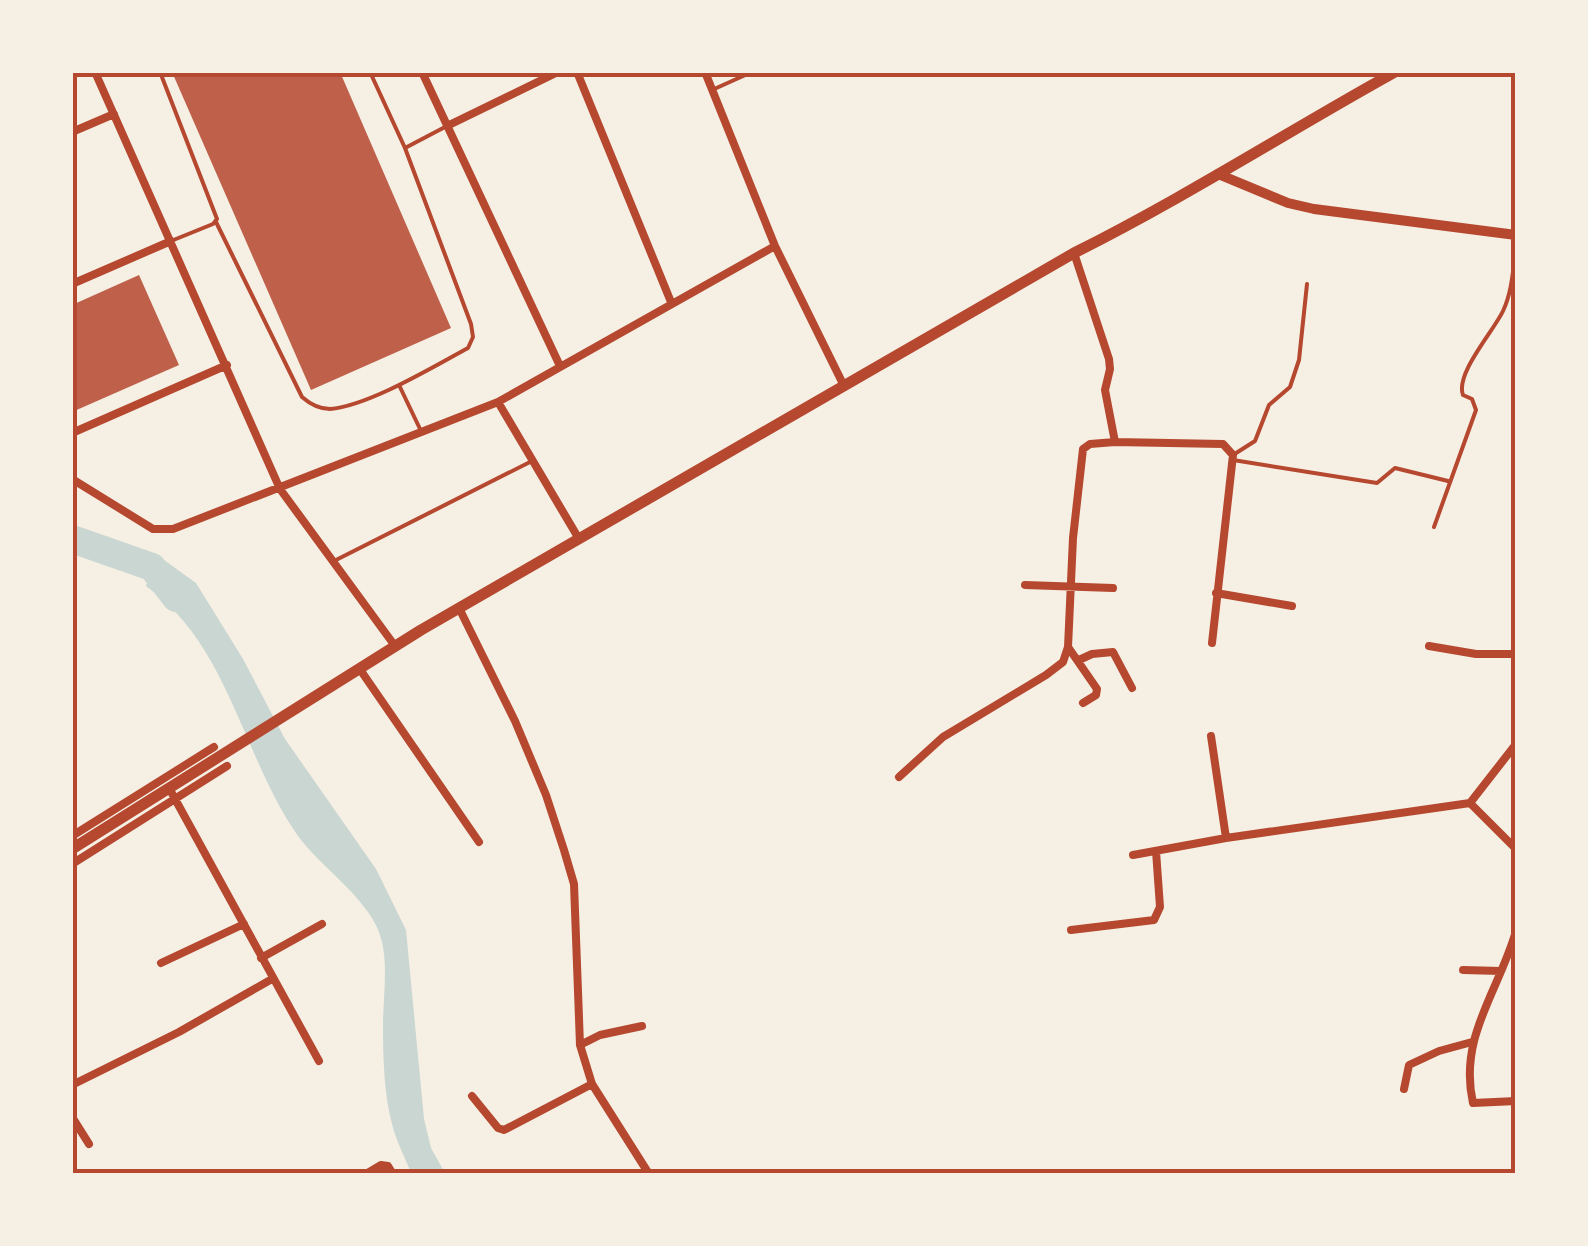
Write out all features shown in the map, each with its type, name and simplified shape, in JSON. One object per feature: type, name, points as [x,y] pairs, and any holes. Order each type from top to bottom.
[{"type":"main road","points":[[72,849],[172,793],[221,756],[459,608],[1394,72]]},
{"type":"main road","points":[[1218,174],[1288,203],[1314,209],[1516,235]]},
{"type":"street","points":[[95,72],[280,489],[395,646]]},
{"type":"street","points":[[422,72],[560,366]]},
{"type":"street","points":[[447,126],[558,72]]},
{"type":"street","points":[[577,72],[672,302]]},
{"type":"street","points":[[705,72],[775,246],[844,386]]},
{"type":"street","points":[[72,132],[114,114]]},
{"type":"street","points":[[72,284],[171,241]]},
{"type":"street","points":[[72,478],[153,529],[172,529],[498,402],[775,246]]},
{"type":"street","points":[[1074,253],[1109,360],[1105,390],[1115,442]]},
{"type":"street","points":[[72,433],[227,365]]},
{"type":"street","points":[[498,402],[579,539]]},
{"type":"street","points":[[899,776],[943,738],[1063,662],[1068,647],[1083,449],[1090,444],[1222,444],[1233,458],[1212,644]]},
{"type":"street","points":[[1025,586],[1114,588]]},
{"type":"street","points":[[1216,593],[1292,606]]},
{"type":"street","points":[[459,608],[546,794],[574,884],[580,1045],[592,1084],[649,1174]]},
{"type":"street","points":[[1429,646],[1476,654],[1516,654]]},
{"type":"street","points":[[1068,647],[1098,690],[1082,703]]},
{"type":"street","points":[[1080,660],[1092,654],[1113,652],[1132,688]]},
{"type":"street","points":[[359,668],[479,842]]},
{"type":"street","points":[[1211,736],[1226,838]]},
{"type":"street","points":[[1133,855],[1470,804],[1516,744]]},
{"type":"street","points":[[72,836],[221,756]]},
{"type":"street","points":[[72,864],[172,793],[318,1061]]},
{"type":"street","points":[[1470,804],[1516,849]]},
{"type":"street","points":[[1071,930],[1154,920],[1160,908],[1156,851]]},
{"type":"street","points":[[162,964],[244,924]]},
{"type":"street","points":[[261,958],[322,924]]},
{"type":"street","points":[[1516,932],[1472,1042],[1473,1103],[1516,1101]]},
{"type":"street","points":[[1463,970],[1501,971]]},
{"type":"street","points":[[72,1086],[272,979]]},
{"type":"street","points":[[580,1045],[642,1026]]},
{"type":"street","points":[[1404,1088],[1409,1065],[1472,1042]]},
{"type":"street","points":[[472,1096],[504,1130],[592,1084]]},
{"type":"street","points":[[72,1117],[89,1144]]},
{"type":"street","points":[[366,1174],[380,1164],[388,1166],[393,1174]]},
{"type":"lane","points":[[160,72],[216,222],[302,397],[310,404],[332,409],[399,386],[468,348],[473,337],[405,148],[370,72]]},
{"type":"lane","points":[[712,90],[752,72]]},
{"type":"lane","points":[[405,148],[447,126]]},
{"type":"lane","points":[[171,241],[216,222]]},
{"type":"lane","points":[[1434,527],[1476,410],[1472,399],[1463,395],[1461,378],[1503,311],[1516,249]]},
{"type":"lane","points":[[1233,458],[1255,441],[1269,404],[1290,388],[1299,360],[1307,284]]},
{"type":"lane","points":[[399,386],[422,433]]},
{"type":"lane","points":[[1233,458],[1377,484],[1396,468],[1449,482]]},
{"type":"lane","points":[[333,562],[532,461]]},
{"type":"shaded area","points":[[157,555],[196,583],[243,659],[285,739],[376,869],[406,930],[424,1119],[431,1148],[445,1173],[411,1173],[394,1130],[384,1063],[385,962],[377,927],[358,899],[298,836],[262,771],[216,670],[174,610],[146,586]]},
{"type":"building","points":[[172,72],[340,72],[451,328],[311,390]]},
{"type":"building","points":[[139,275],[179,365],[72,412],[72,305]]},
{"type":"waterway","points":[[72,539],[152,567],[176,598]]}]
